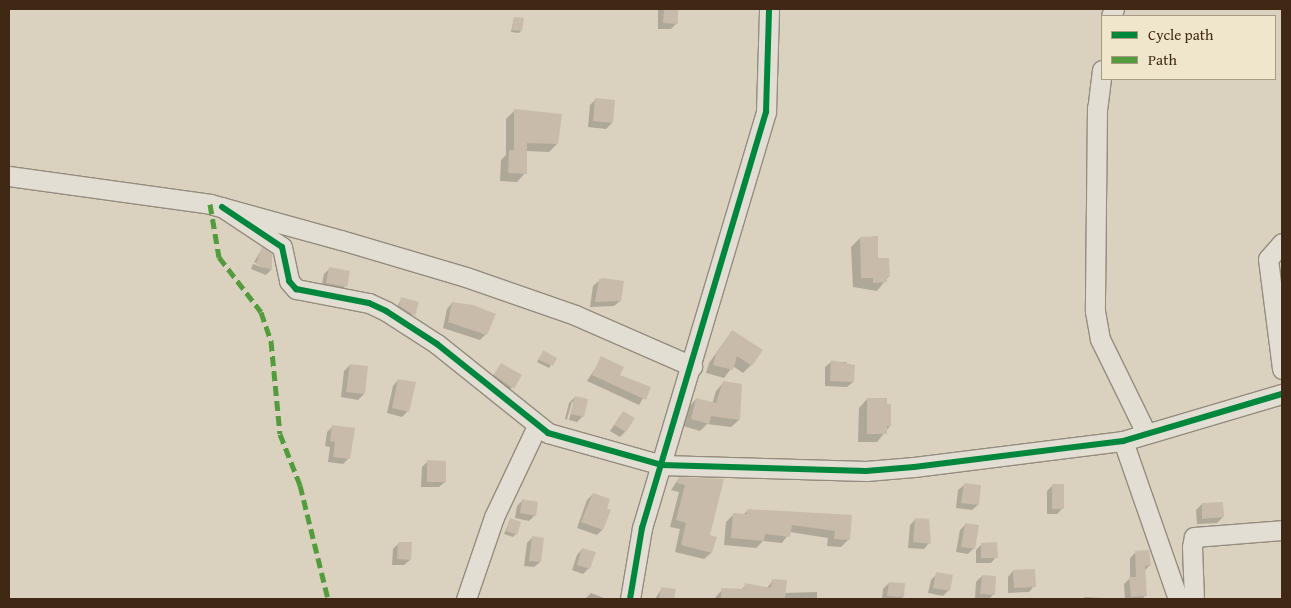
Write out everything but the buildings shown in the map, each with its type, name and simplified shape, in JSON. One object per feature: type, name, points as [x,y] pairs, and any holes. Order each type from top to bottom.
[{"type":"street","points":[[630,599],[642,528],[692,366],[766,112],[769,9]]},
{"type":"street","points":[[1101,78],[1097,108],[1095,311],[1100,339],[1146,433]]},
{"type":"street","points":[[9,176],[222,207],[506,291],[597,324],[692,366]]},
{"type":"street","points":[[222,207],[282,247],[289,281],[296,289],[369,303],[386,311],[437,344],[536,426],[556,436],[662,465],[866,471],[1123,441],[1282,394]]},
{"type":"street","points":[[1282,243],[1268,260],[1282,369]]},
{"type":"street","points":[[466,599],[494,517],[536,426]]},
{"type":"street","points":[[1123,441],[1178,599]]},
{"type":"street","points":[[1194,599],[1192,547],[1194,537],[1282,530]]},
{"type":"marked path","points":[[210,204],[219,257],[261,312],[271,341],[280,434],[300,485],[328,599]]},
{"type":"cycle path","points":[[630,599],[642,528],[766,112],[769,9]]},
{"type":"cycle path","points":[[222,207],[282,247],[289,281],[296,289],[369,303],[386,311],[437,344],[548,433],[662,465],[866,471],[914,467],[1123,441],[1282,394]]}]
